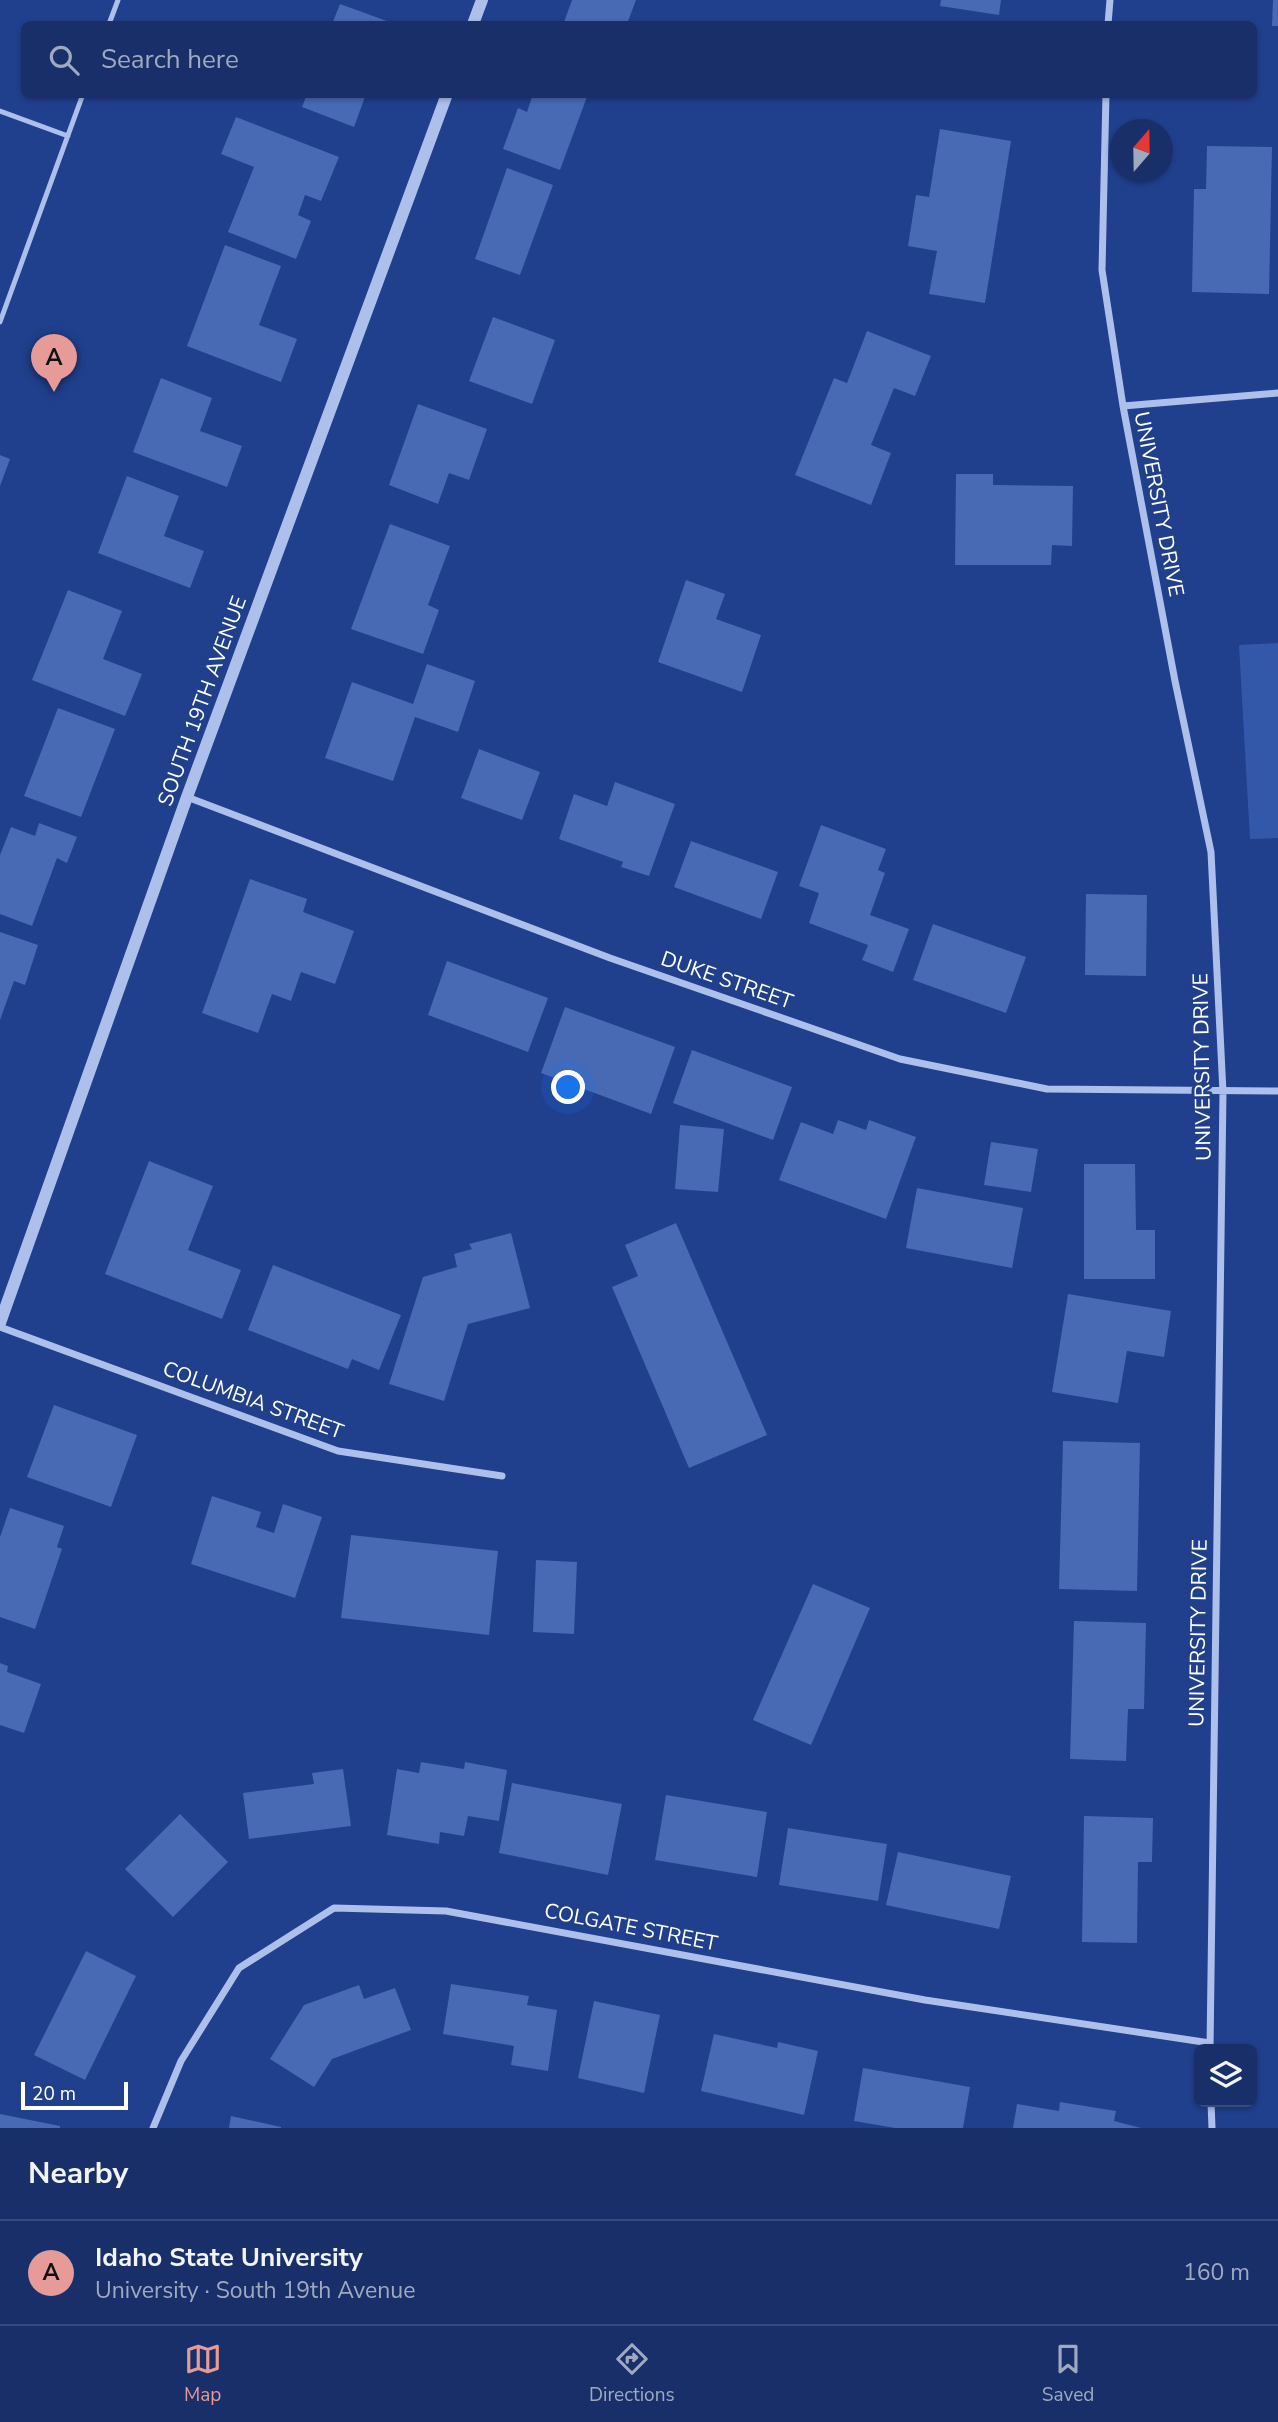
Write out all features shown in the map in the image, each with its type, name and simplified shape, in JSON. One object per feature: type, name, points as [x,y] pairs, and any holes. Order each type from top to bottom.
[{"type":"street","points":[[474,21],[482,0]]},
{"type":"street","points":[[1108,21],[1110,0]]},
{"type":"street","name":"SOUTH 19TH AVENUE","points":[[0,1325],[187,797],[446,98]]},
{"type":"street","name":"UNIVERSITY DRIVE","points":[[1106,98],[1102,270],[1123,406],[1175,681],[1211,852],[1223,1092],[1210,2044]]},
{"type":"street","points":[[1123,406],[1278,393]]},
{"type":"street","name":"DUKE STREET","points":[[187,797],[610,958],[900,1059],[1047,1089],[1278,1091]]},
{"type":"street","name":"COLUMBIA STREET","points":[[0,1325],[338,1451],[502,1476]]},
{"type":"street","name":"COLGATE STREET","points":[[153,2128],[181,2061],[239,1968],[334,1908],[446,1911],[925,2000],[1198,2044]]},
{"type":"street","points":[[1211,2107],[1212,2128]]},
{"type":"lane","points":[[110,21],[118,0]]},
{"type":"lane","points":[[0,322],[82,98]]},
{"type":"lane","points":[[0,111],[68,136]]},
{"type":"shaded area","points":[[1278,643],[1278,838],[1250,839],[1239,645]]},
{"type":"building","points":[[572,0],[636,0],[628,21],[564,21]]},
{"type":"building","points":[[941,0],[1001,0],[999,15],[940,6]]},
{"type":"building","points":[[1273,0],[1278,0],[1278,26],[1272,26]]},
{"type":"building","points":[[340,4],[387,21],[333,21]]},
{"type":"building","points":[[305,98],[365,98],[354,127],[302,107]]},
{"type":"building","points":[[532,98],[587,98],[560,170],[503,149],[518,108],[527,112]]},
{"type":"building","points":[[236,117],[339,157],[321,201],[305,195],[298,215],[311,221],[296,259],[228,232],[254,167],[221,154]]},
{"type":"building","points":[[940,129],[1011,141],[985,303],[929,294],[937,251],[908,246],[916,195],[929,197]]},
{"type":"building","points":[[1207,146],[1272,147],[1269,294],[1192,292],[1194,189],[1206,189]]},
{"type":"building","points":[[507,168],[553,185],[520,275],[475,259]]},
{"type":"building","points":[[225,245],[281,266],[259,325],[297,339],[281,382],[187,346]]},
{"type":"building","points":[[493,317],[555,340],[532,404],[469,381]]},
{"type":"building","points":[[867,331],[931,356],[915,396],[894,388],[871,445],[891,453],[871,505],[795,475],[834,378],[847,383]]},
{"type":"building","points":[[161,378],[212,398],[200,431],[242,446],[227,487],[133,452]]},
{"type":"building","points":[[418,404],[487,429],[469,480],[449,473],[438,504],[389,485]]},
{"type":"building","points":[[0,455],[10,459],[0,486]]},
{"type":"building","points":[[956,474],[993,474],[993,485],[1073,486],[1072,546],[1052,545],[1051,565],[955,565]]},
{"type":"building","points":[[127,476],[179,496],[164,536],[204,551],[190,588],[98,553]]},
{"type":"building","points":[[390,524],[450,546],[428,605],[439,610],[423,654],[351,629]]},
{"type":"building","points":[[686,580],[725,594],[716,619],[761,635],[742,692],[658,662]]},
{"type":"building","points":[[68,590],[122,611],[103,659],[142,674],[125,716],[32,680]]},
{"type":"building","points":[[427,664],[475,681],[458,732],[415,717],[393,781],[325,758],[352,682],[413,704]]},
{"type":"building","points":[[58,708],[115,729],[81,817],[24,796]]},
{"type":"building","points":[[479,749],[540,772],[522,820],[461,798]]},
{"type":"building","points":[[615,782],[675,804],[649,876],[621,867],[623,862],[559,839],[574,794],[607,806]]},
{"type":"building","points":[[39,823],[77,837],[67,863],[57,858],[32,926],[0,914],[0,855],[11,827],[35,836]]},
{"type":"building","points":[[821,825],[886,849],[878,870],[885,873],[870,915],[909,929],[893,972],[862,960],[868,945],[809,923],[819,893],[799,886]]},
{"type":"building","points":[[691,841],[778,872],[761,919],[674,887]]},
{"type":"building","points":[[250,879],[307,899],[303,912],[354,931],[335,984],[301,972],[291,1001],[272,994],[258,1033],[202,1013]]},
{"type":"building","points":[[1086,894],[1147,895],[1146,976],[1085,975]]},
{"type":"building","points":[[933,924],[1026,957],[1006,1013],[913,980]]},
{"type":"building","points":[[0,932],[38,945],[25,985],[14,981],[0,1020]]},
{"type":"building","points":[[447,961],[548,998],[528,1052],[428,1015]]},
{"type":"building","points":[[565,1007],[675,1047],[651,1114],[541,1073]]},
{"type":"building","points":[[692,1050],[792,1087],[773,1140],[673,1103]]},
{"type":"building","points":[[838,1120],[866,1130],[869,1120],[916,1137],[886,1219],[779,1180],[801,1122],[833,1134]]},
{"type":"building","points":[[680,1125],[724,1129],[718,1192],[675,1189]]},
{"type":"building","points":[[991,1142],[1038,1149],[1031,1192],[984,1185]]},
{"type":"building","points":[[149,1161],[213,1186],[188,1250],[241,1270],[222,1319],[105,1274]]},
{"type":"building","points":[[1084,1164],[1135,1164],[1136,1230],[1155,1230],[1155,1279],[1084,1279]]},
{"type":"building","points":[[917,1188],[1023,1208],[1012,1268],[906,1248]]},
{"type":"building","points":[[676,1223],[767,1435],[689,1468],[612,1287],[638,1276],[625,1245]]},
{"type":"building","points":[[511,1233],[530,1308],[468,1324],[444,1401],[389,1384],[423,1277],[457,1267],[454,1254],[472,1249],[469,1244]]},
{"type":"building","points":[[273,1265],[401,1315],[379,1370],[352,1359],[348,1369],[248,1330]]},
{"type":"building","points":[[1068,1294],[1171,1311],[1164,1357],[1127,1351],[1118,1403],[1052,1392]]},
{"type":"building","points":[[54,1405],[137,1435],[111,1507],[27,1477]]},
{"type":"building","points":[[1063,1441],[1140,1443],[1137,1591],[1059,1589]]},
{"type":"building","points":[[212,1496],[261,1512],[256,1527],[274,1533],[283,1504],[322,1517],[295,1598],[191,1564]]},
{"type":"building","points":[[10,1508],[64,1526],[57,1547],[62,1549],[35,1629],[0,1617],[0,1537]]},
{"type":"building","points":[[351,1535],[498,1551],[489,1635],[341,1618]]},
{"type":"building","points":[[536,1560],[577,1562],[574,1634],[533,1632]]},
{"type":"building","points":[[813,1584],[870,1608],[811,1745],[753,1720]]},
{"type":"building","points":[[1074,1621],[1146,1623],[1144,1709],[1128,1709],[1126,1761],[1070,1759]]},
{"type":"building","points":[[0,1663],[8,1666],[7,1672],[41,1684],[24,1733],[0,1725]]},
{"type":"building","points":[[421,1762],[464,1769],[465,1762],[507,1770],[499,1821],[468,1816],[464,1836],[440,1832],[439,1844],[387,1835],[397,1769],[419,1773]]},
{"type":"building","points":[[343,1769],[351,1826],[249,1839],[243,1793],[314,1784],[312,1773]]},
{"type":"building","points":[[512,1783],[622,1804],[608,1875],[499,1853]]},
{"type":"building","points":[[666,1795],[767,1812],[757,1877],[655,1860]]},
{"type":"building","points":[[180,1814],[228,1862],[173,1917],[125,1869]]},
{"type":"building","points":[[1084,1816],[1153,1818],[1152,1862],[1138,1862],[1137,1943],[1082,1942]]},
{"type":"building","points":[[788,1828],[887,1844],[878,1901],[779,1885]]},
{"type":"building","points":[[898,1852],[1011,1876],[999,1929],[886,1905]]},
{"type":"building","points":[[86,1951],[136,1976],[85,2080],[34,2055]]},
{"type":"building","points":[[451,1984],[529,1996],[527,2005],[557,2010],[548,2071],[511,2065],[514,2046],[443,2034]]},
{"type":"building","points":[[359,1985],[364,1999],[395,1988],[411,2030],[332,2059],[314,2087],[270,2059],[304,2005]]},
{"type":"building","points":[[594,2001],[660,2015],[644,2093],[578,2078]]},
{"type":"building","points":[[714,2034],[777,2048],[778,2042],[818,2051],[804,2115],[701,2091]]},
{"type":"building","points":[[863,2068],[970,2087],[963,2128],[895,2128],[854,2121]]},
{"type":"building","points":[[1060,2102],[1116,2111],[1114,2121],[1141,2128],[1013,2128],[1017,2104],[1059,2111]]},
{"type":"building","points":[[0,2114],[60,2126],[60,2128],[0,2128]]},
{"type":"building","points":[[231,2116],[281,2127],[281,2128],[229,2128]]},
{"type":"place","name":"Idaho State University","points":[[54,392]]}]
